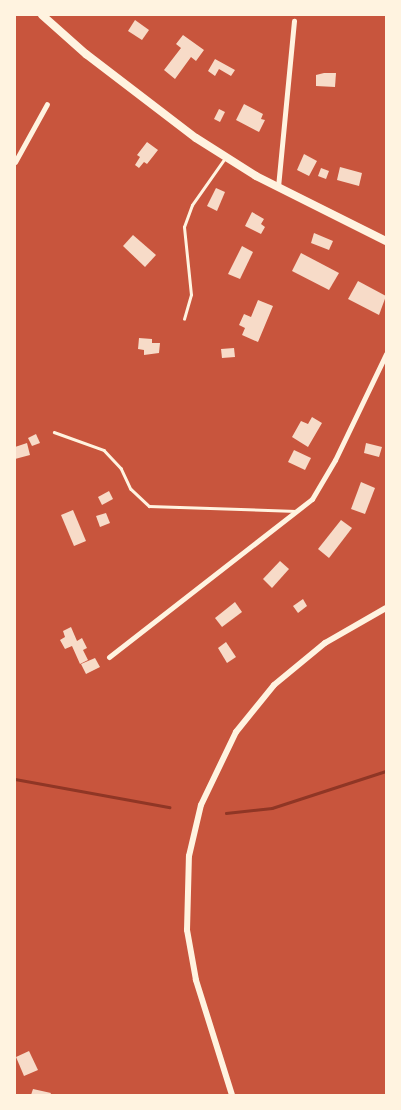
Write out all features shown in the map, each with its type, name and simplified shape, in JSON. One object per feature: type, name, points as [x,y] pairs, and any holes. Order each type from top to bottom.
[{"type":"main road","points":[[42,15],[162,113],[226,157],[278,187],[386,241]]},
{"type":"street","points":[[278,187],[294,22]]},
{"type":"street","points":[[15,162],[47,104]]},
{"type":"street","points":[[109,657],[312,499],[335,460],[386,354]]},
{"type":"street","points":[[232,1095],[196,980],[187,930],[189,856],[201,805],[236,732],[274,685],[325,642],[386,608]]},
{"type":"lane","points":[[184,319],[191,295],[184,227],[192,206],[226,157]]},
{"type":"lane","points":[[54,432],[104,450],[121,468],[131,489],[149,506],[298,511]]},
{"type":"building","points":[[135,20],[149,30],[142,40],[128,31]]},
{"type":"building","points":[[183,35],[204,50],[196,61],[191,57],[175,79],[164,70],[181,48],[176,44]]},
{"type":"building","points":[[215,59],[235,70],[231,76],[219,69],[215,76],[208,71]]},
{"type":"building","points":[[336,73],[335,87],[316,86],[316,75]]},
{"type":"building","points":[[244,104],[263,114],[261,119],[265,120],[259,132],[236,120]]},
{"type":"building","points":[[219,109],[225,112],[220,122],[214,119]]},
{"type":"building","points":[[147,142],[158,150],[147,164],[144,162],[139,168],[135,165],[140,157],[137,155]]},
{"type":"building","points":[[304,154],[317,161],[309,176],[297,170]]},
{"type":"building","points":[[340,167],[362,173],[359,186],[337,180]]},
{"type":"building","points":[[321,168],[329,171],[326,179],[318,176]]},
{"type":"building","points":[[216,188],[225,192],[217,211],[207,206]]},
{"type":"building","points":[[252,212],[264,219],[261,224],[265,227],[261,234],[245,226]]},
{"type":"building","points":[[314,233],[333,241],[329,250],[311,243]]},
{"type":"building","points":[[133,235],[156,255],[145,267],[123,246]]},
{"type":"building","points":[[242,246],[253,252],[240,279],[228,274]]},
{"type":"building","points":[[301,253],[339,273],[329,290],[292,271]]},
{"type":"building","points":[[358,281],[386,296],[379,315],[348,299]]},
{"type":"building","points":[[258,300],[273,306],[258,342],[242,335],[245,328],[239,325],[244,314],[251,317]]},
{"type":"building","points":[[139,338],[152,339],[152,343],[160,343],[159,353],[144,355],[144,350],[138,349]]},
{"type":"building","points":[[234,348],[235,357],[222,358],[221,349]]},
{"type":"building","points":[[312,417],[322,423],[308,447],[292,437],[301,421],[308,424]]},
{"type":"building","points":[[36,434],[40,443],[32,446],[28,438]]},
{"type":"building","points":[[27,443],[30,455],[15,459],[15,447]]},
{"type":"building","points":[[366,443],[382,447],[379,457],[364,453]]},
{"type":"building","points":[[294,450],[311,458],[305,470],[288,462]]},
{"type":"building","points":[[361,482],[375,488],[365,514],[351,509]]},
{"type":"building","points":[[109,491],[113,499],[102,505],[98,497]]},
{"type":"building","points":[[73,510],[86,541],[74,546],[61,515]]},
{"type":"building","points":[[106,513],[110,523],[100,527],[96,516]]},
{"type":"building","points":[[341,520],[352,528],[329,558],[318,549]]},
{"type":"building","points":[[280,561],[289,569],[272,588],[263,579]]},
{"type":"building","points":[[303,599],[307,606],[298,613],[293,606]]},
{"type":"building","points":[[235,602],[242,612],[222,627],[215,618]]},
{"type":"building","points":[[71,627],[77,641],[82,638],[87,648],[83,650],[88,660],[80,664],[72,646],[65,649],[60,640],[65,637],[63,631]]},
{"type":"building","points":[[226,642],[236,657],[227,663],[218,648]]},
{"type":"building","points":[[95,658],[100,667],[86,674],[81,664]]},
{"type":"building","points":[[29,1051],[38,1070],[24,1076],[16,1057]]},
{"type":"building","points":[[33,1089],[51,1093],[50,1095],[31,1095]]},
{"type":"waterway","points":[[226,813],[272,808],[386,771]]},
{"type":"waterway","points":[[15,779],[169,807]]}]
